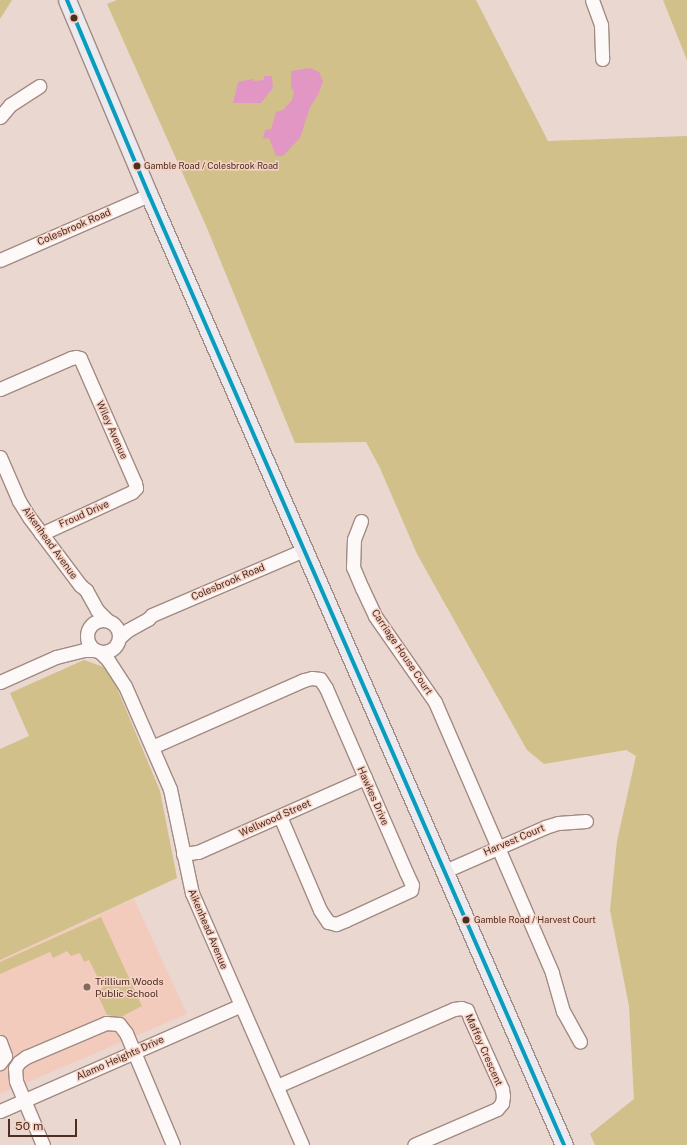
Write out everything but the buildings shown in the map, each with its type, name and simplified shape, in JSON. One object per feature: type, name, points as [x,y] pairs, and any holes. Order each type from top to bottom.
[{"type":"main road","points":[[67,0],[149,195],[564,1145]]},
{"type":"street","points":[[592,0],[601,25],[602,58]]},
{"type":"street","points":[[0,117],[10,105],[39,86]]},
{"type":"street","name":"Colesbrook Road","points":[[0,260],[149,195]]},
{"type":"street","name":"Wiley Avenue","points":[[0,389],[70,358],[76,357],[82,362],[135,482],[136,488],[127,495]]},
{"type":"street","name":"Aikenhead Avenue","points":[[0,457],[24,509],[80,585],[86,590],[97,610],[110,621]]},
{"type":"street","name":"Froud Drive","points":[[41,534],[127,495]]},
{"type":"street","name":"Carriage House Court","points":[[361,521],[354,540],[354,567],[362,588],[375,616],[435,702],[552,973],[563,1011],[580,1042]]},
{"type":"street","name":"Colesbrook Road","points":[[110,621],[126,621],[146,614],[152,614],[304,550]]},
{"type":"street","name":"Aikenhead Avenue","points":[[80,585],[88,615],[88,631]]},
{"type":"street","name":"Colesbrook Road","points":[[118,641],[128,630],[148,619],[152,614]]},
{"type":"street","points":[[0,682],[56,657],[87,649],[109,651],[118,641],[118,629],[110,621],[97,621],[82,639],[60,652],[56,657]]},
{"type":"street","points":[[88,631],[89,643],[97,651]]},
{"type":"street","name":"Aikenhead Avenue","points":[[118,641],[118,661],[125,686],[172,794],[192,893],[302,1145]]},
{"type":"street","name":"Aikenhead Avenue","points":[[97,651],[108,660],[125,686]]},
{"type":"street","name":"Hawkes Drive","points":[[152,747],[297,683],[312,678],[320,679],[324,683],[412,885],[411,890],[336,924],[328,922],[320,910],[280,816]]},
{"type":"street","name":"Wellwood Street","points":[[183,854],[198,852],[365,778]]},
{"type":"street","name":"Harvest Court","points":[[445,871],[552,825],[586,821]]},
{"type":"street","name":"Alamo Heights Drive","points":[[0,1111],[241,1006]]},
{"type":"street","name":"Maffey Crescent","points":[[276,1086],[454,1008],[467,1010],[502,1089],[502,1103],[497,1109],[414,1145]]},
{"type":"street","points":[[43,1145],[24,1100],[15,1075],[15,1068],[19,1062],[26,1057],[106,1023],[114,1023],[122,1027],[173,1145]]},
{"type":"street","points":[[0,1042],[5,1056],[0,1062]]},
{"type":"shaded area","points":[[0,0],[12,0],[0,19]]},
{"type":"shaded area","points":[[117,0],[476,0],[548,141],[687,136],[687,1145],[595,1145],[590,1134],[634,1099],[629,1006],[610,910],[617,841],[636,756],[626,750],[544,764],[527,750],[417,554],[380,468],[366,442],[295,443],[207,228],[107,4]]},
{"type":"shaded area","points":[[663,0],[687,0],[687,60]]},
{"type":"shaded area","points":[[310,68],[319,72],[323,81],[319,93],[310,107],[300,138],[283,156],[276,156],[269,138],[263,139],[265,130],[271,129],[276,112],[283,110],[292,100],[294,92],[291,88],[291,71]]},
{"type":"shaded area","points":[[264,76],[272,76],[273,88],[261,103],[233,103],[238,82],[253,79],[254,81],[264,80]]},
{"type":"shaded area","points":[[84,660],[109,669],[160,791],[177,878],[0,960],[0,749],[29,736],[10,693]]},
{"type":"shaded area","name":"Trillium Woods Public School","points":[[134,899],[187,1014],[0,1094],[0,960]]},
{"type":"shaded area","points":[[101,917],[142,1006],[121,1017],[107,1015],[96,991],[103,988],[89,960],[84,962],[80,953],[71,956],[67,951],[53,958],[50,952],[0,974],[0,962]]},
{"type":"transit line","points":[[67,0],[149,195],[564,1145]]},
{"type":"place","name":"Gamble Road / Colesbrook Road","points":[[137,166]]},
{"type":"place","name":"Gamble Road / Harvest Court","points":[[466,920]]},
{"type":"place","name":"Trillium Woods Public School","points":[[87,987]]}]
